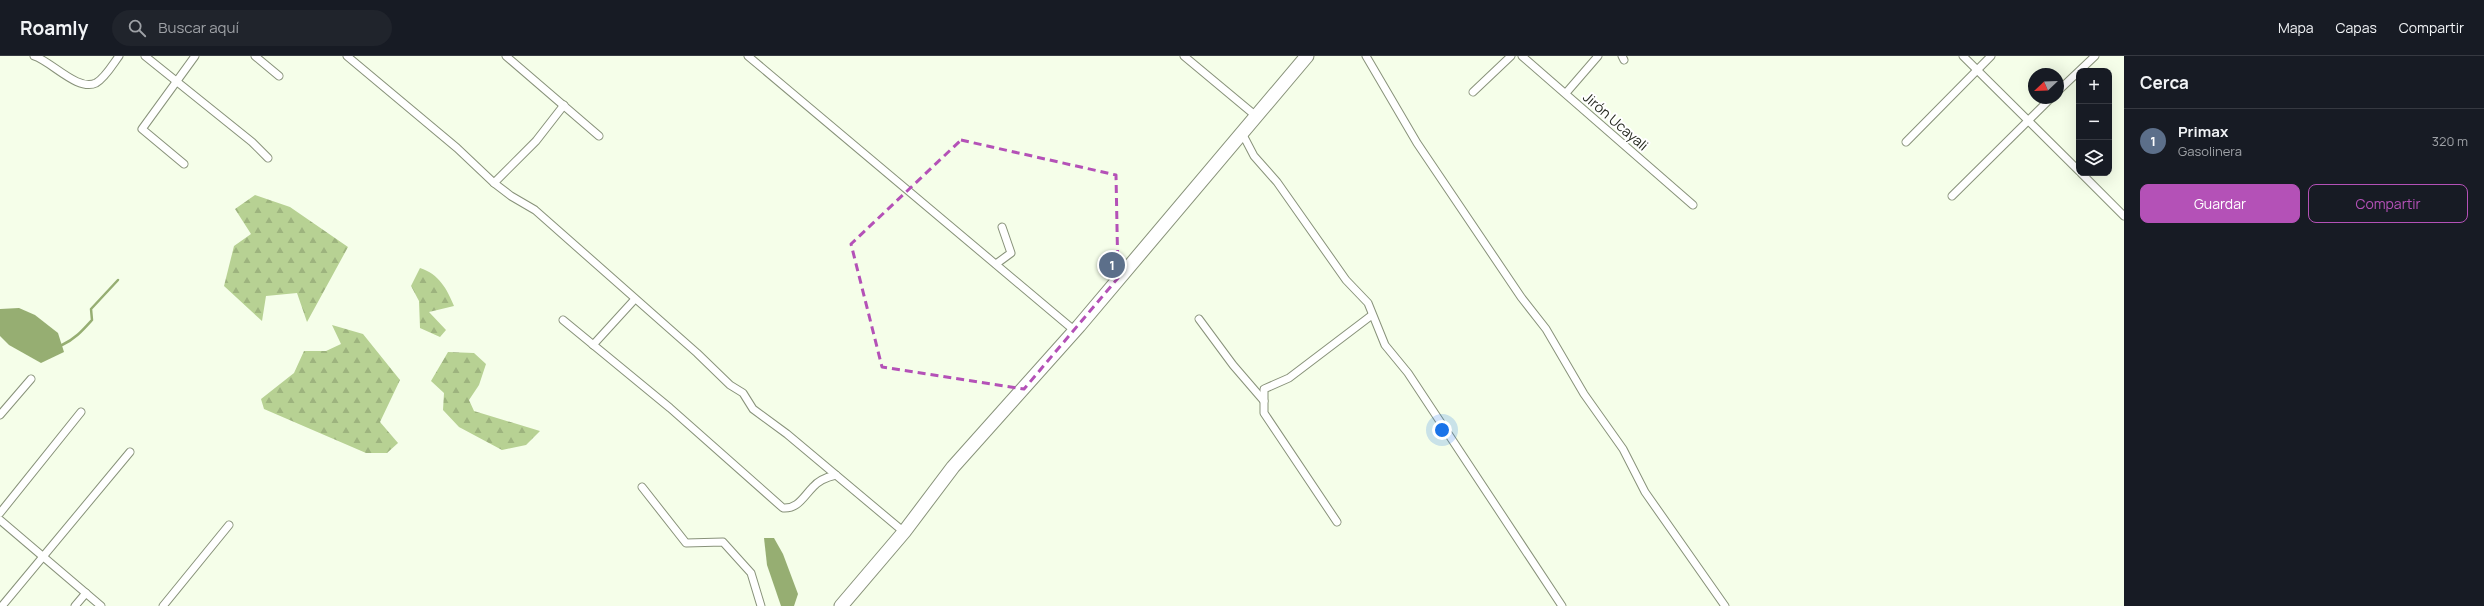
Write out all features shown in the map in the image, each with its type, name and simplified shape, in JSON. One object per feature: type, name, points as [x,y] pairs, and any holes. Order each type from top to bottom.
[{"type":"highway","points":[[841,606],[904,532],[963,455],[1075,331],[1307,56]]},
{"type":"street","points":[[34,56],[41,58],[72,80],[87,84],[96,83],[102,78],[119,56]]},
{"type":"street","points":[[145,56],[252,142],[268,158]]},
{"type":"street","points":[[184,164],[142,129],[195,56]]},
{"type":"street","points":[[255,56],[279,76]]},
{"type":"street","points":[[347,56],[457,148],[511,196],[535,210],[635,298],[730,385],[743,393],[753,408],[904,532]]},
{"type":"street","points":[[506,56],[599,136]]},
{"type":"street","points":[[748,56],[1075,331]]},
{"type":"street","points":[[1184,56],[1195,63],[1256,116]]},
{"type":"street","points":[[1195,63],[1200,56]]},
{"type":"street","points":[[1366,56],[1417,143],[1521,297],[1546,329],[1584,394],[1623,449],[1645,492],[1725,606]]},
{"type":"street","points":[[1472,92],[1511,56]]},
{"type":"street","name":"Jirón Ucayali","points":[[1522,56],[1693,205]]},
{"type":"street","points":[[1566,93],[1598,56]]},
{"type":"street","points":[[1963,56],[2076,168]]},
{"type":"street","points":[[1906,142],[1991,56]]},
{"type":"street","points":[[2064,85],[2095,56]]},
{"type":"street","points":[[1952,196],[2045,104]]},
{"type":"street","points":[[494,182],[536,141],[564,105]]},
{"type":"street","points":[[1242,133],[1254,156],[1276,182],[1346,280],[1368,303],[1385,345],[1408,373],[1562,606]]},
{"type":"street","points":[[2084,176],[2124,216]]},
{"type":"street","points":[[996,264],[1013,254],[1002,226]]},
{"type":"street","points":[[593,345],[635,298]]},
{"type":"street","points":[[1337,522],[1264,414],[1264,389],[1289,378],[1372,315]]},
{"type":"street","points":[[1199,319],[1233,365],[1264,401]]},
{"type":"street","points":[[563,320],[716,448],[783,508],[791,508],[798,504],[814,486],[825,478],[836,475]]},
{"type":"street","points":[[0,415],[31,379]]},
{"type":"street","points":[[0,513],[81,412]]},
{"type":"street","points":[[2,606],[130,452]]},
{"type":"street","points":[[642,488],[686,543],[723,542],[751,573],[761,606]]},
{"type":"street","points":[[0,520],[101,606]]},
{"type":"street","points":[[163,606],[229,525]]},
{"type":"street","points":[[75,606],[86,593]]},
{"type":"highlighted area","points":[[961,140],[1116,175],[1118,278],[1024,389],[882,367],[851,244]]},
{"type":"green space","points":[[255,195],[290,207],[348,247],[307,322],[297,293],[266,296],[262,321],[224,286],[234,246],[251,234],[235,209]]},
{"type":"green space","points":[[420,268],[432,274],[442,283],[454,306],[429,312],[446,330],[440,337],[420,328],[419,301],[411,286]]},
{"type":"green space","points":[[332,325],[363,334],[400,380],[380,422],[398,443],[387,453],[366,453],[264,409],[261,399],[294,373],[304,351],[326,351],[341,344]]},
{"type":"green space","points":[[448,352],[474,353],[486,364],[479,385],[469,400],[474,411],[540,431],[526,445],[502,450],[459,427],[443,410],[444,393],[431,381]]},
{"type":"shaded area","points":[[19,308],[35,315],[58,333],[64,352],[41,363],[9,345],[0,336],[0,309]]},
{"type":"shaded area","points":[[764,538],[774,538],[783,554],[798,594],[794,606],[781,606],[767,565]]},
{"type":"waterway","points":[[62,345],[75,337],[92,320],[91,309],[118,280]]},
{"type":"place","name":"Primax","points":[[1112,265]]}]
